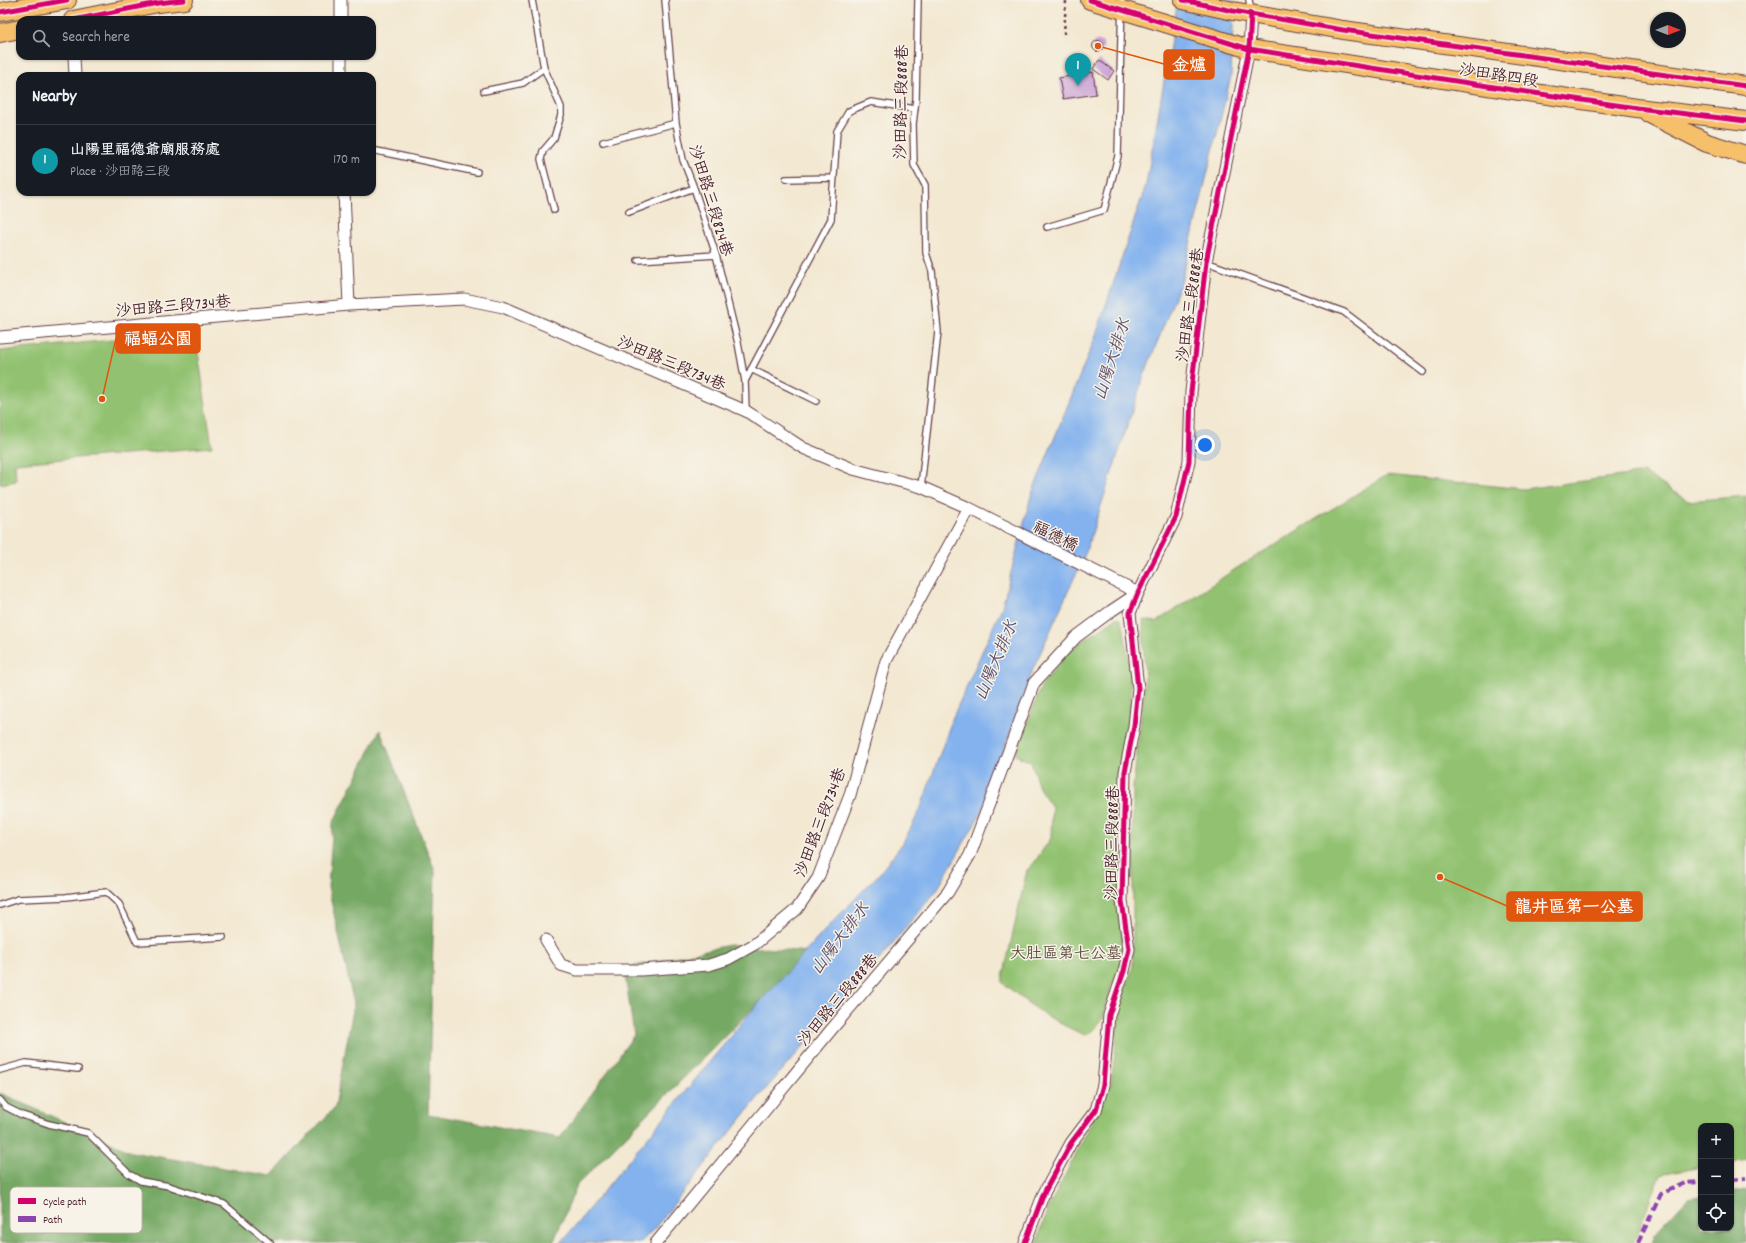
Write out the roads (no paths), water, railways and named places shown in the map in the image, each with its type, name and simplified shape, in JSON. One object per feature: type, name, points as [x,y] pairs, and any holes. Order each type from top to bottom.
[{"type":"main road","points":[[0,12],[66,0]]},
{"type":"main road","points":[[93,16],[158,3],[184,0]]},
{"type":"main road","name":"沙田路四段","points":[[1090,0],[1121,5],[1174,25],[1249,48],[1637,108],[1746,121]]},
{"type":"main road","name":"沙田路四段","points":[[1183,0],[1233,11],[1250,7],[1343,30],[1746,86]]},
{"type":"main road","points":[[0,33],[16,30]]},
{"type":"main road","points":[[1637,108],[1707,142],[1746,154]]},
{"type":"street","points":[[341,0],[341,16]]},
{"type":"street","name":"沙田路三段888巷","points":[[1025,1243],[1044,1193],[1071,1143],[1096,1110],[1103,1085],[1109,1015],[1124,971],[1128,949],[1122,901],[1125,772],[1134,726],[1138,688],[1130,613],[1138,593],[1176,517],[1189,461],[1190,392],[1206,262],[1249,48],[1250,7]]},
{"type":"street","points":[[74,60],[75,72]]},
{"type":"street","points":[[341,60],[341,72]]},
{"type":"street","points":[[344,196],[349,305]]},
{"type":"street","name":"沙田路三段734巷","points":[[0,337],[349,305],[464,299],[503,307],[746,411],[803,448],[853,469],[921,487],[969,508],[1009,529]]},
{"type":"street","name":"沙田路三段734巷","points":[[546,940],[561,965],[577,970],[641,970],[710,965],[728,960],[755,944],[797,909],[818,878],[850,795],[886,661],[969,508]]},
{"type":"street","name":"福德橋","points":[[1009,529],[1138,593]]},
{"type":"street","name":"沙田路三段888巷","points":[[656,1243],[831,1030],[948,892],[970,855],[1034,683],[1076,637],[1138,593]]},
{"type":"lane","points":[[532,0],[544,68],[561,106],[561,114],[554,138],[543,151],[541,159],[554,210]]},
{"type":"lane","name":"沙田路三段824巷","points":[[665,0],[676,123],[683,160],[694,188],[716,255],[738,343],[745,381],[746,411]]},
{"type":"lane","name":"沙田路三段888巷","points":[[918,0],[915,109],[913,124],[914,165],[925,185],[926,253],[932,271],[938,332],[921,487]]},
{"type":"lane","points":[[1047,227],[1104,210],[1118,156],[1121,5]]},
{"type":"lane","points":[[484,91],[523,82],[544,68]]},
{"type":"lane","name":"沙田路三段824巷","points":[[745,381],[831,219],[837,131],[850,111],[870,102],[915,109]]},
{"type":"lane","points":[[603,142],[676,123]]},
{"type":"lane","points":[[376,151],[477,172]]},
{"type":"lane","points":[[786,179],[834,178]]},
{"type":"lane","points":[[629,212],[694,188]]},
{"type":"lane","points":[[638,260],[716,255]]},
{"type":"lane","points":[[1206,262],[1344,312],[1423,372]]},
{"type":"lane","points":[[751,369],[816,401]]},
{"type":"lane","points":[[0,904],[18,899],[66,898],[106,892],[119,904],[137,942],[223,938]]},
{"type":"lane","points":[[0,1070],[26,1063],[78,1069]]},
{"type":"lane","points":[[0,1100],[6,1108],[22,1116],[88,1133],[129,1174],[141,1181],[168,1186],[224,1204],[270,1243]]},
{"type":"water","name":"山陽大排水","points":[[1178,0],[1234,0],[1231,76],[1181,282],[1143,378],[1085,554],[1033,669],[981,813],[937,890],[872,968],[757,1099],[654,1229],[640,1243],[561,1243],[748,1015],[827,928],[879,874],[903,843],[920,810],[953,717],[1002,607],[1031,496],[1095,338],[1146,185]]},
{"type":"place","name":"金爐","points":[[1098,46]]},
{"type":"place","name":"山陽里福德爺廟服務處","points":[[1078,86]]},
{"type":"place","name":"福蝠公園","points":[[102,399]]},
{"type":"place","name":"龍井區第一公墓","points":[[1440,877]]},
{"type":"park label","name":"大肚區第七公墓","points":[[1066,952]]}]
